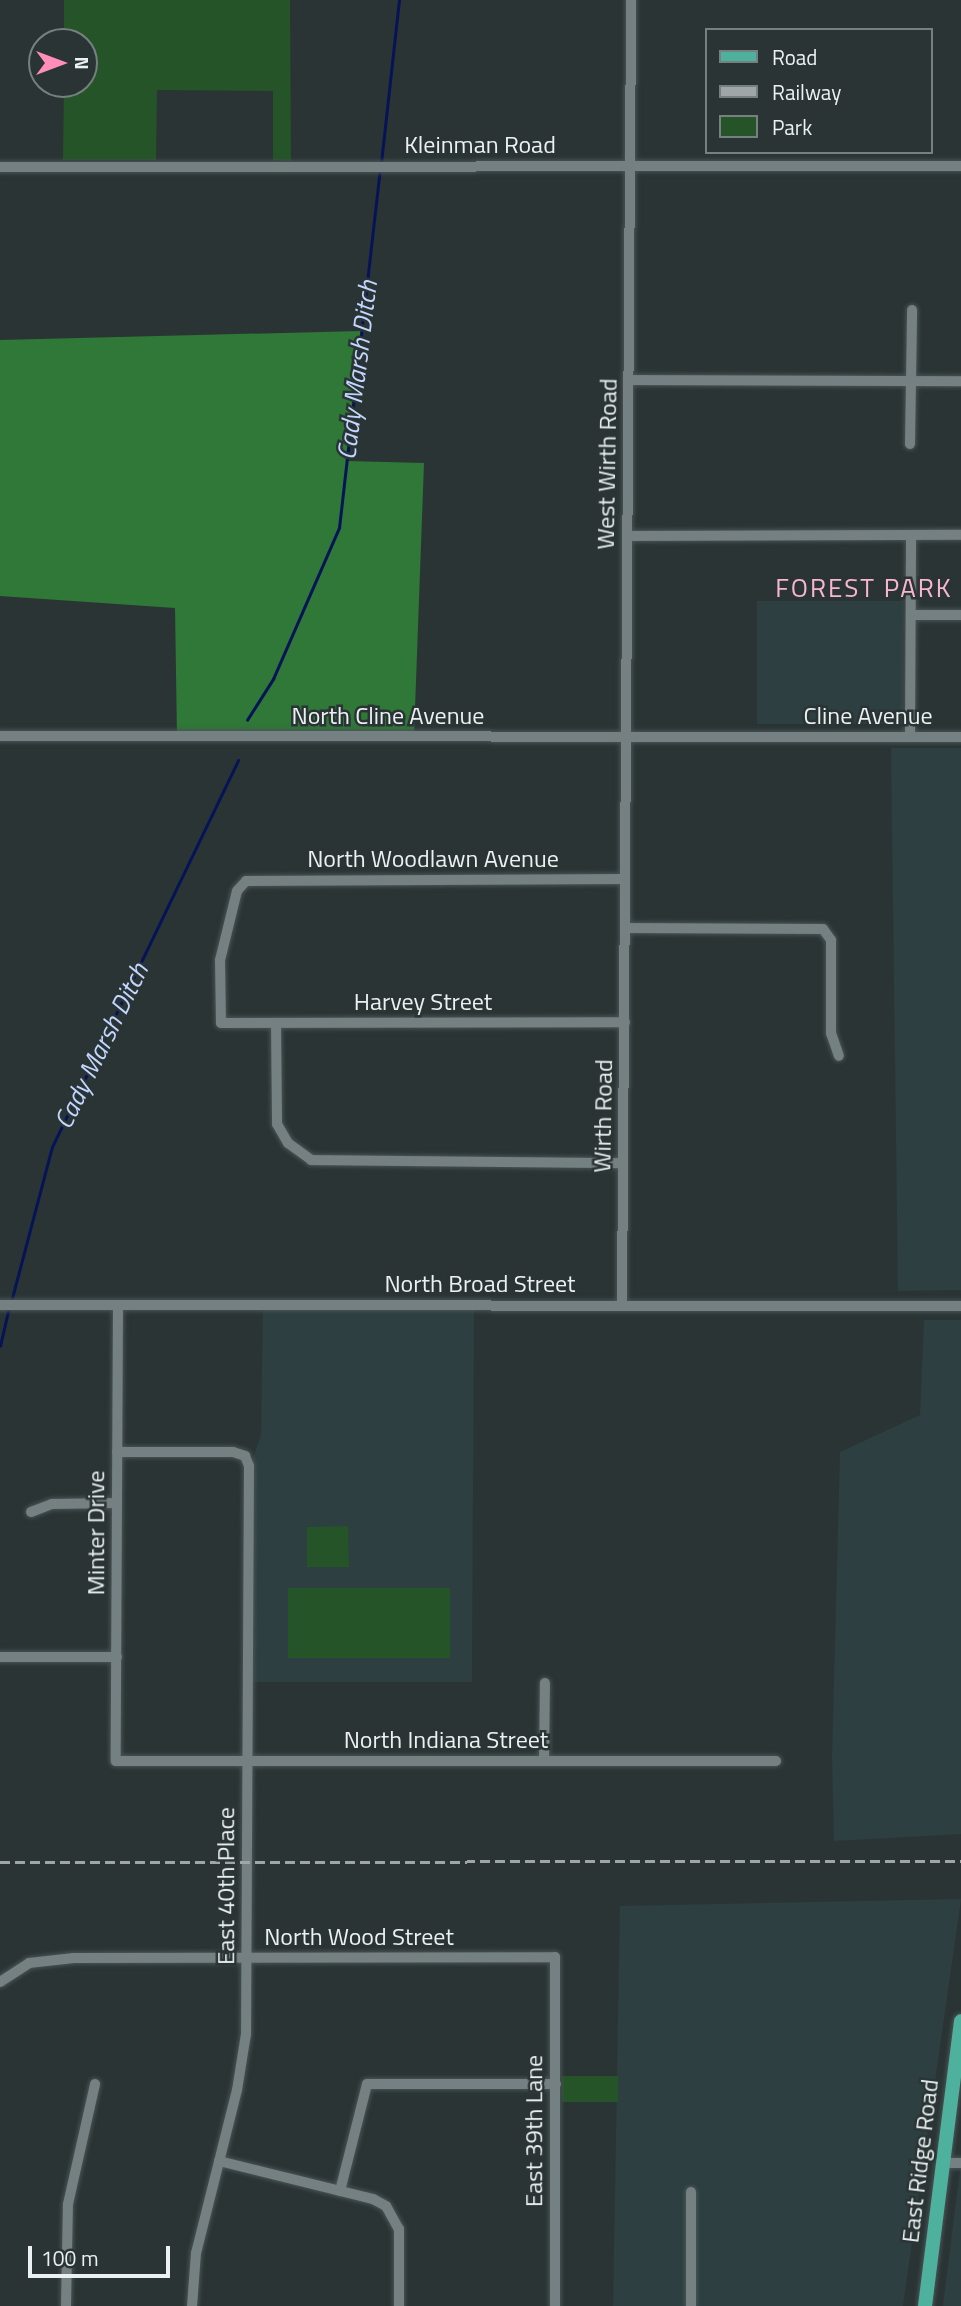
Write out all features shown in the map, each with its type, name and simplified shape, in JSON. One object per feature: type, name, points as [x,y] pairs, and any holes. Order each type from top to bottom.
[{"type":"main road","name":"East Ridge Road","points":[[925,2306],[961,2021]]},
{"type":"street","name":"West Wirth Road","points":[[625,928],[631,0]]},
{"type":"street","name":"Kleinman Road","points":[[0,167],[961,166]]},
{"type":"street","points":[[910,444],[912,310]]},
{"type":"street","points":[[629,380],[961,380]]},
{"type":"street","points":[[626,536],[961,535]]},
{"type":"street","points":[[910,737],[911,536]]},
{"type":"street","points":[[911,615],[961,615]]},
{"type":"street","name":"North Cline Avenue","points":[[0,736],[775,737]]},
{"type":"street","name":"Cline Avenue","points":[[775,737],[961,737]]},
{"type":"street","name":"North Woodlawn Avenue","points":[[221,1023],[221,952],[242,883],[625,879]]},
{"type":"street","points":[[625,928],[826,930],[831,940],[831,1033],[839,1056]]},
{"type":"street","name":"Wirth Road","points":[[622,1305],[625,928]]},
{"type":"street","name":"Harvey Street","points":[[221,1023],[625,1022]]},
{"type":"street","points":[[276,1023],[277,1124],[296,1152],[331,1164],[622,1163]]},
{"type":"street","name":"North Broad Street","points":[[0,1305],[961,1306]]},
{"type":"street","name":"Minter Drive","points":[[116,1760],[118,1305]]},
{"type":"street","name":"East 40th Place","points":[[117,1452],[233,1452],[248,1460],[247,1958],[244,2055],[196,2252],[192,2306]]},
{"type":"street","points":[[31,1512],[52,1504],[117,1503]]},
{"type":"street","points":[[0,1657],[117,1657]]},
{"type":"street","points":[[544,1683],[544,1761]]},
{"type":"street","name":"North Indiana Street","points":[[116,1760],[776,1761]]},
{"type":"street","name":"North Wood Street","points":[[0,1982],[16,1970],[43,1960],[555,1957]]},
{"type":"street","name":"East 39th Lane","points":[[555,1957],[555,2306]]},
{"type":"street","points":[[66,2306],[68,2204],[95,2084]]},
{"type":"street","points":[[340,2190],[367,2084],[556,2084]]},
{"type":"street","points":[[219,2161],[380,2202],[396,2220],[399,2306]]},
{"type":"street","points":[[943,2163],[961,2163]]},
{"type":"street","points":[[691,2192],[691,2306]]},
{"type":"shaded area","points":[[757,601],[903,601],[903,724],[757,724]]},
{"type":"shaded area","points":[[891,748],[961,748],[961,1290],[898,1291]]},
{"type":"shaded area","points":[[263,1305],[474,1305],[472,1682],[248,1682],[249,1470],[261,1435]]},
{"type":"shaded area","points":[[924,1320],[961,1320],[961,1834],[834,1841],[832,1758],[840,1452],[920,1415]]},
{"type":"shaded area","points":[[961,1899],[903,2306],[613,2306],[620,1906]]},
{"type":"shaded area","points":[[961,2162],[961,2306],[943,2306]]},
{"type":"green space","points":[[64,0],[290,0],[291,161],[273,160],[273,91],[157,90],[156,160],[63,160],[64,98],[98,98],[98,28],[64,28]]},
{"type":"green space","points":[[361,331],[347,461],[424,463],[414,736],[177,737],[175,608],[0,596],[0,340]]},
{"type":"green space","points":[[348,1526],[349,1567],[307,1567],[307,1527]]},
{"type":"green space","points":[[288,1588],[450,1588],[450,1658],[288,1658]]},
{"type":"green space","points":[[562,2076],[618,2076],[618,2102],[562,2102]]},
{"type":"waterway","name":"Cady Marsh Ditch","points":[[381,163],[399,0]]},
{"type":"waterway","name":"Cady Marsh Ditch","points":[[247,720],[273,679],[339,528],[380,170]]},
{"type":"waterway","name":"Cady Marsh Ditch","points":[[11,1302],[52,1147],[238,760]]},
{"type":"waterway","name":"Cady Marsh Ditch","points":[[0,1346],[9,1308]]},
{"type":"railway","points":[[0,1862],[961,1861]]},
{"type":"district","name":"FOREST PARK","points":[[864,588]]}]
